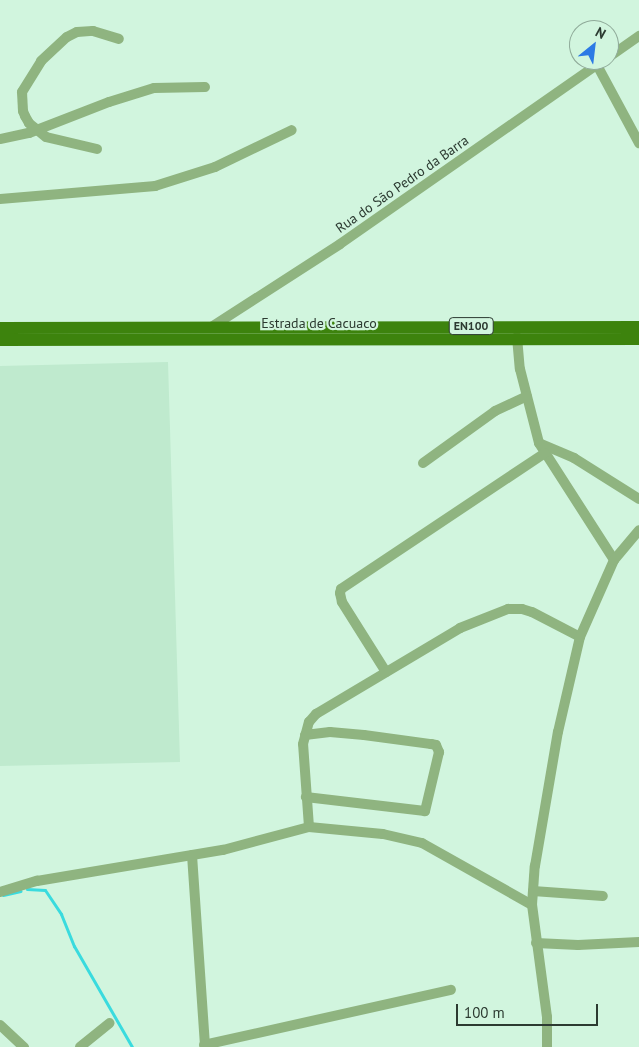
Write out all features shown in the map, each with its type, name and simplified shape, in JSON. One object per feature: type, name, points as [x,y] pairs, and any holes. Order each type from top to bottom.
[{"type":"main road","name":"Estrada de Cacuaco","points":[[0,328],[213,326],[639,327]]},
{"type":"main road","name":"Estrada de Cacuaco","points":[[0,340],[639,338]]},
{"type":"street","points":[[97,149],[53,140],[37,130],[29,123],[23,111],[22,92],[48,53],[77,32],[93,31],[119,38]]},
{"type":"street","points":[[619,50],[639,36]]},
{"type":"street","name":"Rua do São Pedro da Barra","points":[[213,326],[340,244],[589,70]]},
{"type":"street","points":[[604,70],[639,143]]},
{"type":"street","points":[[0,139],[37,130],[109,102],[154,88],[205,87]]},
{"type":"street","points":[[0,199],[156,186],[215,167],[292,130]]},
{"type":"street","points":[[517,337],[517,353],[539,443],[614,560]]},
{"type":"street","points":[[423,463],[495,412],[527,396]]},
{"type":"street","points":[[539,443],[574,458],[639,500]]},
{"type":"street","points":[[386,672],[342,602],[341,589],[544,453]]},
{"type":"street","points":[[547,1047],[547,1017],[532,905],[561,712],[580,637],[614,560],[639,530]]},
{"type":"street","points":[[309,827],[306,797],[305,735],[309,722],[316,714],[460,628],[508,609],[532,612],[580,637]]},
{"type":"street","points":[[305,735],[330,732],[364,735],[436,745],[439,752],[426,811],[306,797]]},
{"type":"street","points":[[0,892],[37,880],[192,855],[275,838],[309,827],[383,834],[422,843],[532,905]]},
{"type":"street","points":[[192,855],[205,1046],[451,990]]},
{"type":"street","points":[[533,891],[603,896]]},
{"type":"street","points":[[536,943],[578,945],[639,942]]},
{"type":"street","points":[[80,1047],[110,1023]]},
{"type":"street","points":[[0,1025],[24,1047]]},
{"type":"shaded area","points":[[168,362],[180,762],[0,766],[0,366]]},
{"type":"waterway","points":[[27,889],[45,890],[61,914],[74,946],[132,1047]]},
{"type":"waterway","points":[[3,895],[21,891]]}]
